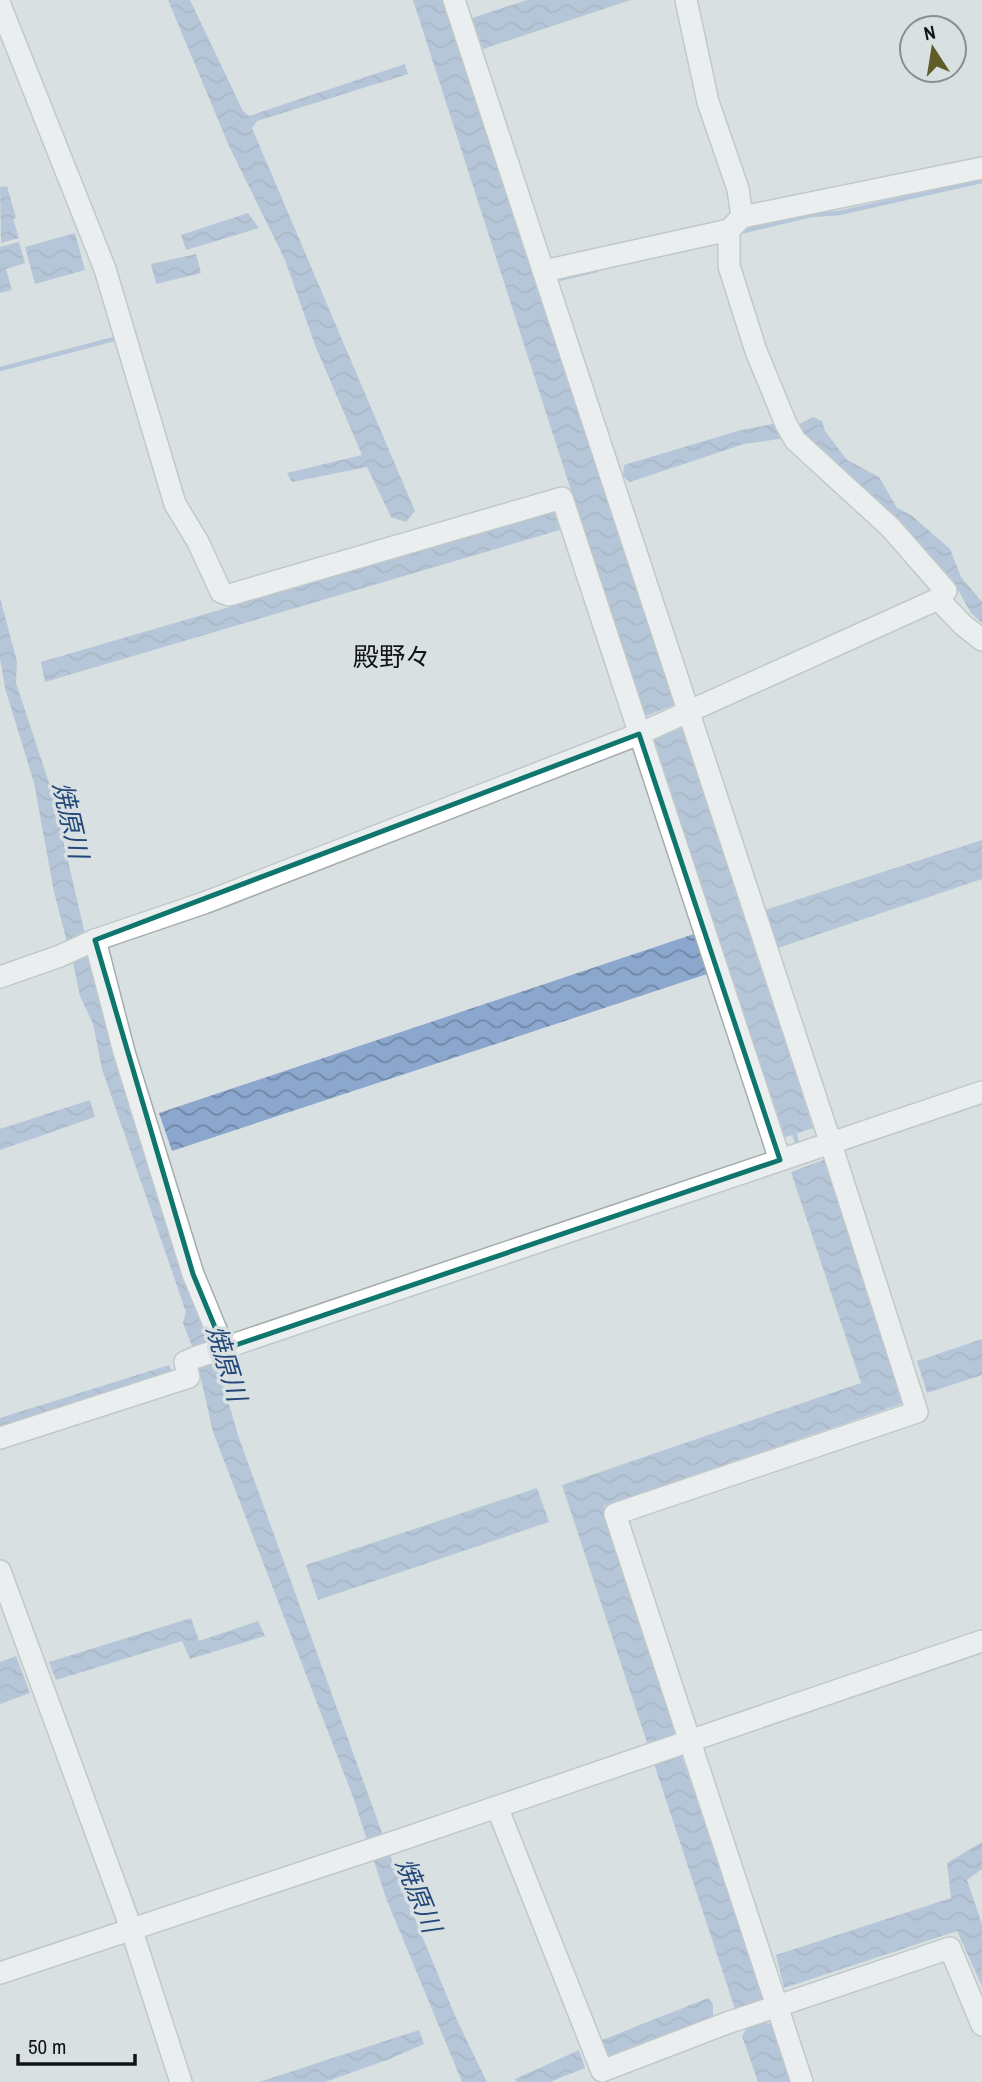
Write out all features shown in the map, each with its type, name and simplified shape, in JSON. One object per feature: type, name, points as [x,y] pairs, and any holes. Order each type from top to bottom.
[{"type":"street","points":[[454,0],[916,1412],[615,1514],[689,1741],[771,2008],[802,2082]]},
{"type":"street","points":[[0,977],[60,956],[95,940],[204,903],[639,734],[938,599],[946,591],[891,528],[791,432],[755,351],[729,266],[737,190],[708,102],[686,0]]},
{"type":"street","points":[[0,5],[104,269],[175,504],[198,542],[221,592],[229,596],[562,498],[781,1159]]},
{"type":"street","points":[[547,279],[982,168]]},
{"type":"street","points":[[938,599],[982,640]]},
{"type":"street","points":[[95,940],[124,1052],[193,1274],[221,1350]]},
{"type":"street","points":[[0,1438],[188,1377],[185,1362],[194,1357],[982,1093]]},
{"type":"street","points":[[0,1571],[131,1928],[181,2082]]},
{"type":"street","points":[[0,1973],[397,1841],[982,1641]]},
{"type":"street","points":[[497,1807],[602,2071],[740,2018],[950,1948],[982,2025]]},
{"type":"highlighted area","points":[[639,734],[780,1160],[224,1349],[193,1274],[95,940]]},
{"type":"water","points":[[168,0],[190,0],[243,111],[249,116],[405,64],[408,74],[257,121],[252,128],[415,511],[406,522],[391,517],[367,467],[292,482],[287,473],[362,455],[315,345],[285,260],[229,146]]},
{"type":"water","points":[[413,0],[445,0],[676,704],[644,717]]},
{"type":"water","points":[[527,0],[631,0],[483,49],[472,18]]},
{"type":"water","points":[[7,186],[19,238],[1,243],[0,187]]},
{"type":"water","points":[[248,213],[259,228],[186,250],[181,235]]},
{"type":"water","points":[[75,233],[85,270],[35,284],[25,247]]},
{"type":"water","points":[[19,242],[25,263],[6,269],[12,290],[0,293],[0,247]]},
{"type":"water","points":[[196,254],[201,273],[156,284],[151,264]]},
{"type":"water","points":[[813,417],[822,421],[825,431],[847,460],[879,477],[897,508],[911,515],[950,549],[961,577],[982,602],[982,623],[971,613],[952,579],[898,520],[786,438],[744,444],[630,482],[623,476],[624,465],[741,430],[773,424],[784,432]]},
{"type":"water","points":[[554,512],[560,530],[45,682],[41,662]]},
{"type":"water","points":[[0,598],[17,661],[16,683],[52,792],[86,938],[68,946],[54,892],[34,783],[5,688],[0,658]]},
{"type":"water","points":[[684,727],[813,1128],[780,1139],[651,741]]},
{"type":"water","points":[[982,840],[982,879],[778,948],[765,910]]},
{"type":"water","points":[[694,934],[707,974],[172,1151],[159,1113]]},
{"type":"water","points":[[90,951],[211,1342],[193,1349],[183,1323],[186,1312],[102,1069],[93,1024],[80,996],[72,958]]},
{"type":"water","points":[[90,1100],[95,1117],[0,1150],[0,1129]]},
{"type":"water","points":[[826,1159],[904,1403],[604,1506],[684,1763],[759,1979],[764,1999],[757,2002],[762,2022],[772,2024],[791,2082],[758,2082],[742,2036],[747,2028],[742,2007],[735,2009],[562,1485],[861,1383],[791,1172]]},
{"type":"water","points":[[982,1339],[982,1375],[927,1393],[917,1361]]},
{"type":"water","points":[[216,1361],[239,1438],[401,1885],[456,2018],[487,2082],[462,2082],[386,1898],[353,1797],[213,1432],[198,1366]]},
{"type":"water","points":[[169,1365],[172,1372],[0,1429],[0,1418]]},
{"type":"water","points":[[537,1488],[549,1522],[318,1600],[306,1565]]},
{"type":"water","points":[[191,1618],[199,1641],[258,1621],[265,1636],[190,1659],[182,1641],[56,1680],[49,1662]]},
{"type":"water","points":[[16,1656],[30,1693],[0,1704],[0,1662]]},
{"type":"water","points":[[982,1842],[982,1869],[967,1880],[982,1924],[982,1986],[957,1931],[784,1988],[776,1955],[951,1898],[947,1863]]},
{"type":"water","points":[[708,1998],[713,2004],[713,2016],[607,2058],[602,2040]]},
{"type":"water","points":[[419,2030],[424,2044],[325,2082],[259,2082]]},
{"type":"water","points":[[579,2050],[585,2068],[550,2082],[517,2082],[515,2079]]},
{"type":"waterway","points":[[740,232],[982,181]]},
{"type":"waterway","points":[[554,280],[597,270]]},
{"type":"waterway","points":[[0,369],[114,339]]},
{"type":"waterway","points":[[793,1130],[799,1148]]},
{"type":"district","name":"殿野々","points":[[392,656]]},
{"type":"water label","name":"焼原川","points":[[71,820]]},
{"type":"water label","name":"焼原川","points":[[227,1363]]},
{"type":"water label","name":"焼原川","points":[[419,1895]]}]
